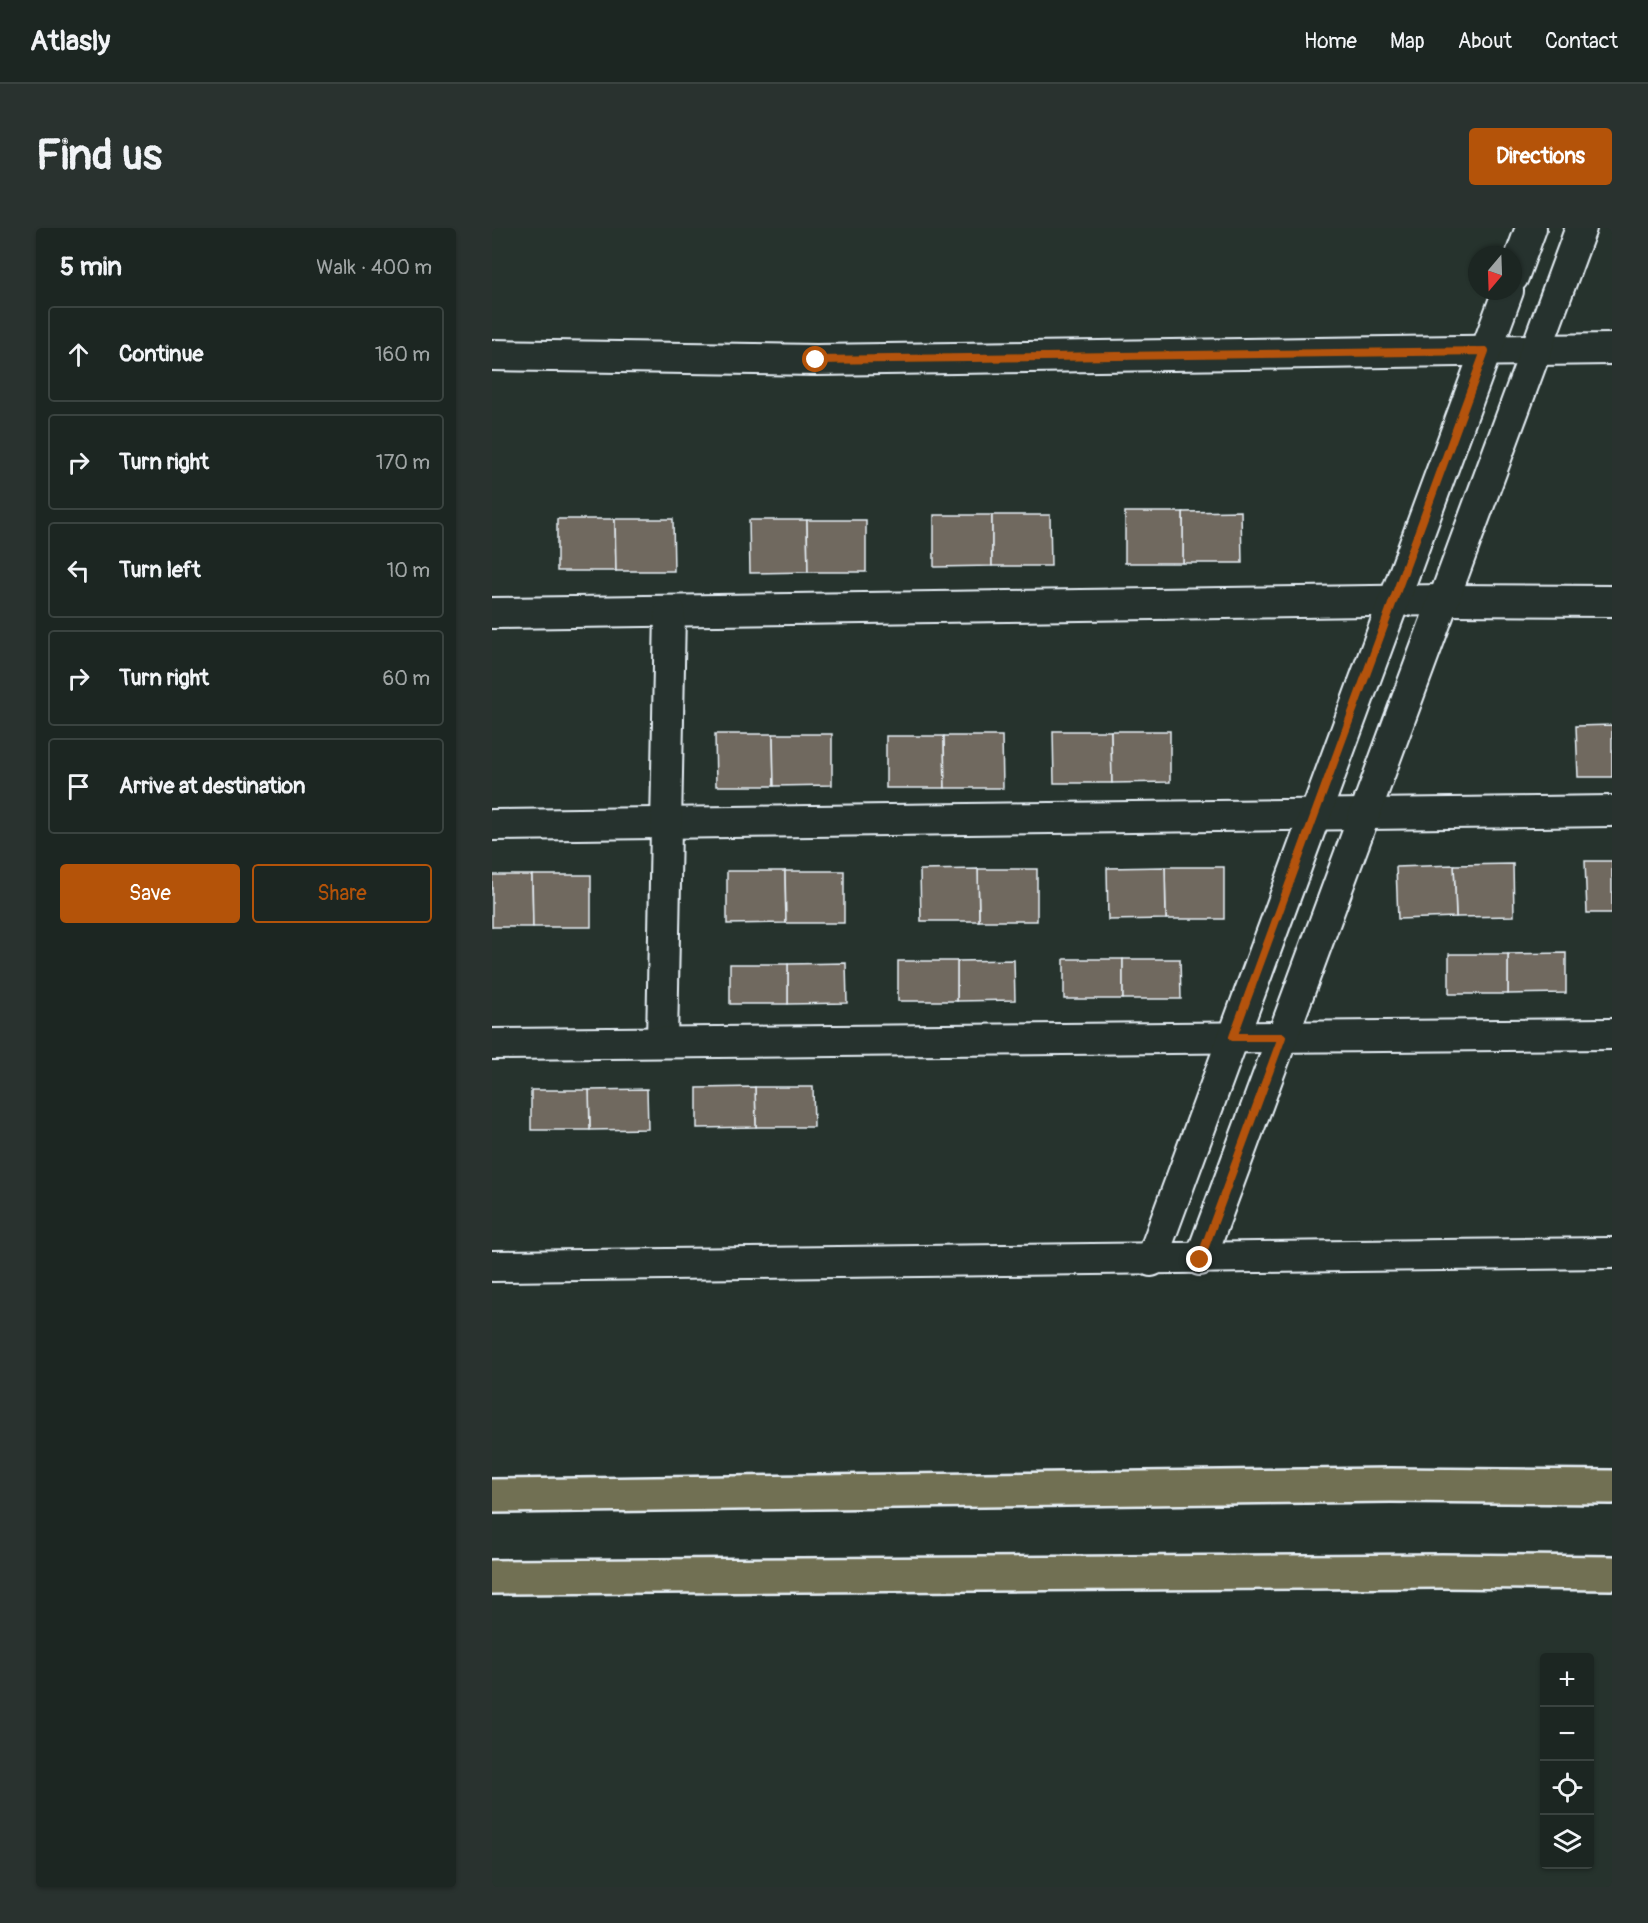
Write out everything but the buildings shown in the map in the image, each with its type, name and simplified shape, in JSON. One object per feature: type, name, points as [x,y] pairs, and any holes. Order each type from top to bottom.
[{"type":"highway","points":[[492,1496],[1391,1485],[1612,1487]]},
{"type":"highway","points":[[492,1577],[1442,1570],[1612,1573]]},
{"type":"street","points":[[1522,252],[1531,228]]},
{"type":"street","points":[[1200,1260],[1581,228]]},
{"type":"street","points":[[1151,1261],[1505,300]]},
{"type":"street","points":[[492,355],[816,360],[1612,349]]},
{"type":"street","points":[[492,613],[1394,600],[1612,601]]},
{"type":"street","points":[[662,1042],[670,611]]},
{"type":"street","points":[[492,825],[1612,811]]},
{"type":"street","points":[[492,1044],[1612,1034]]},
{"type":"street","points":[[492,1266],[1151,1261],[1612,1254]]},
{"type":"route","points":[[816,360],[1485,351],[1233,1037],[1282,1037],[1200,1260]]}]
